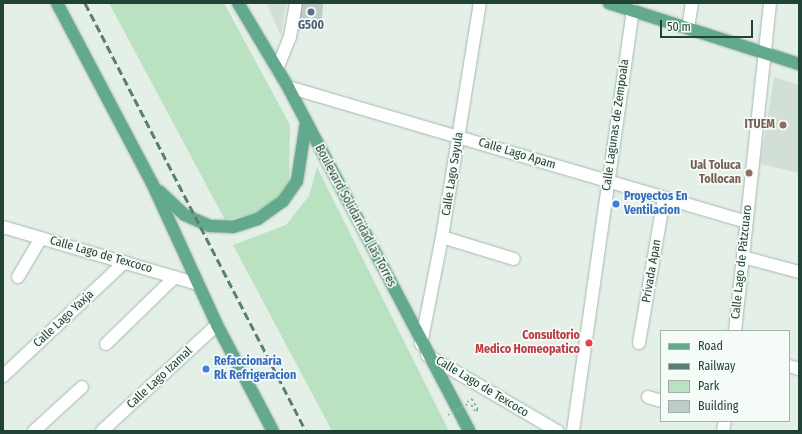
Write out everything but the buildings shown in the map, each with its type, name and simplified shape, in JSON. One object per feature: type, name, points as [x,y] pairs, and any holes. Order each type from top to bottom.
[{"type":"main road","points":[[57,3],[152,183],[217,325],[273,431]]},
{"type":"main road","name":"Boulevard Solidaridad las Torres","points":[[238,3],[288,88],[424,349],[469,431]]},
{"type":"main road","points":[[609,3],[799,64]]},
{"type":"main road","points":[[152,183],[196,221],[223,227],[251,222],[275,208],[297,181],[306,123]]},
{"type":"street","points":[[277,70],[290,37],[296,3]]},
{"type":"street","name":"Calle Lago Sayula","points":[[424,349],[480,3]]},
{"type":"street","points":[[688,28],[692,3]]},
{"type":"street","name":"Calle Lago de Pátzcuaro","points":[[735,330],[770,3]]},
{"type":"street","name":"Calle Lagunas de Zempoala","points":[[573,431],[607,182],[633,10]]},
{"type":"street","name":"Calle Lago Apam","points":[[288,88],[459,136],[607,182],[746,222]]},
{"type":"street","name":"Privada Apan","points":[[639,343],[664,199]]},
{"type":"street","name":"Calle Lago de Texcoco","points":[[3,227],[198,284]]},
{"type":"street","points":[[442,237],[514,259]]},
{"type":"street","points":[[18,277],[41,238]]},
{"type":"street","points":[[743,257],[799,272]]},
{"type":"street","name":"Calle Lago Yaxja","points":[[3,376],[125,262]]},
{"type":"street","points":[[106,344],[175,277]]},
{"type":"street","name":"Calle Lago Izamal","points":[[102,431],[217,325]]},
{"type":"street","name":"Calle Lago de Texcoco","points":[[424,349],[557,431]]},
{"type":"street","points":[[34,431],[82,387]]},
{"type":"street","points":[[648,398],[660,401]]},
{"type":"path","points":[[448,415],[470,403],[475,411],[478,410],[472,399]]},
{"type":"shaded area","points":[[266,3],[286,3],[281,36],[267,4]]},
{"type":"shaded area","name":"ITUEM","points":[[774,77],[799,85],[799,173],[760,164]]},
{"type":"green space","points":[[109,3],[224,3],[290,125],[289,185],[263,212],[225,220]]},
{"type":"green space","points":[[317,167],[449,431],[332,431],[233,245],[286,225],[309,196]]},
{"type":"railway","points":[[85,3],[306,431]]},
{"type":"place","name":"G500","points":[[311,12]]},
{"type":"place","name":"ITUEM","points":[[783,125]]},
{"type":"place","name":"Ual Toluca Tollocan","points":[[749,173]]},
{"type":"place","name":"Proyectos En Ventilacion","points":[[616,204]]},
{"type":"place","name":"Consultorio Medico Homeopatico","points":[[589,343]]},
{"type":"place","name":"Refaccionaria Rk Refrigeracion","points":[[206,369]]}]
